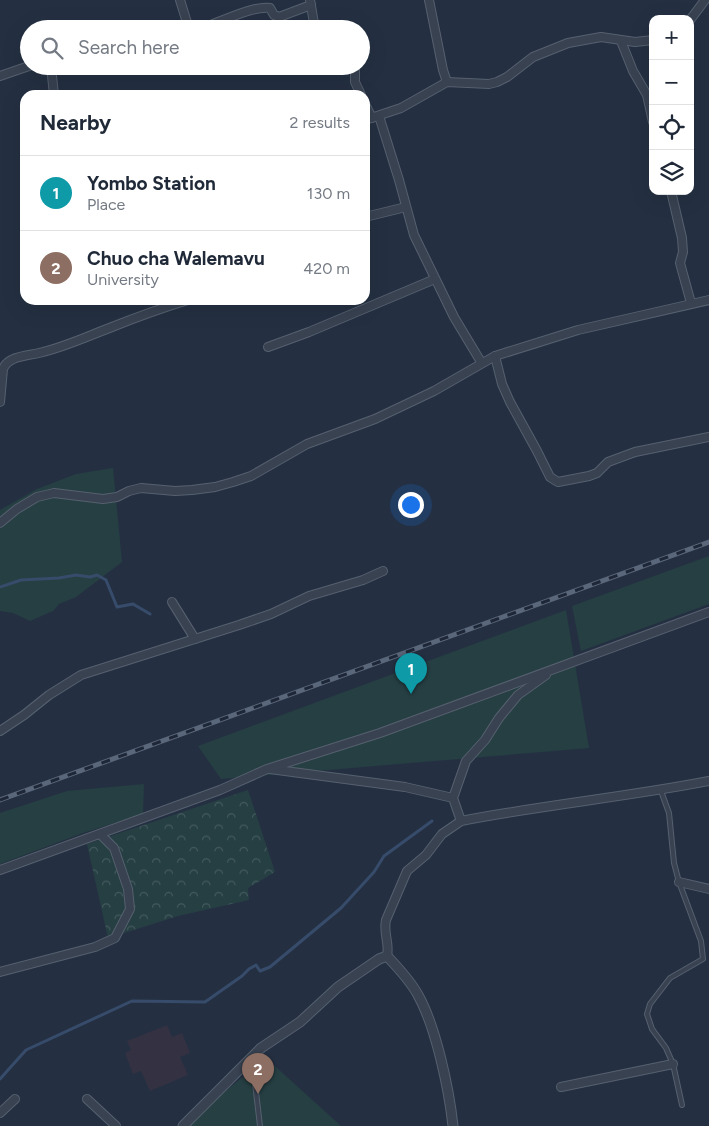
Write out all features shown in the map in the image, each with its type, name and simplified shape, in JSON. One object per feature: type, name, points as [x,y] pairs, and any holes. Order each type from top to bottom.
[{"type":"street","points":[[180,0],[186,20]]},
{"type":"street","points":[[429,0],[441,62],[447,82]]},
{"type":"street","points":[[694,15],[705,0]]},
{"type":"street","points":[[225,20],[265,8],[270,8],[274,16],[279,17],[311,3],[314,20]]},
{"type":"street","points":[[481,362],[454,317],[414,235],[406,207],[372,118],[401,108],[447,82],[489,84],[497,82],[507,77],[533,57],[568,42],[601,37],[621,41],[649,40]]},
{"type":"street","points":[[621,41],[633,71],[648,95],[650,105]]},
{"type":"street","points":[[0,76],[20,69]]},
{"type":"street","points":[[51,75],[53,90]]},
{"type":"street","points":[[355,75],[355,82],[359,90]]},
{"type":"street","points":[[672,195],[682,238],[680,263],[691,303]]},
{"type":"street","points":[[370,216],[406,207]]},
{"type":"street","points":[[268,347],[435,280]]},
{"type":"street","points":[[0,523],[17,509],[37,497],[54,493],[103,499],[117,497],[141,488],[175,491],[192,490],[233,482],[251,476],[307,444],[375,419],[434,391],[481,362],[495,356],[578,330],[709,300]]},
{"type":"street","points":[[0,402],[2,369],[8,362],[16,358],[62,346],[173,305]]},
{"type":"street","points":[[495,356],[502,384],[510,402],[550,477],[558,482],[589,476],[596,473],[608,462],[635,452],[709,437]]},
{"type":"street","points":[[0,731],[24,715],[48,695],[81,675],[271,614],[325,590],[363,580],[383,571]]},
{"type":"street","points":[[172,602],[195,639]]},
{"type":"street","points":[[0,870],[220,790],[267,769],[380,733],[709,612]]},
{"type":"street","points":[[461,822],[453,798],[466,761],[485,740],[499,718],[518,695],[554,669]]},
{"type":"street","points":[[267,769],[293,774],[404,787],[453,798]]},
{"type":"street","points":[[453,1126],[442,1064],[429,1019],[419,995],[387,956],[388,948],[384,936],[386,920],[407,871],[426,855],[442,834],[461,822],[598,799],[661,791],[709,781]]},
{"type":"street","points":[[0,972],[95,948],[115,938],[130,909],[128,889],[114,848],[100,834]]},
{"type":"street","points":[[679,882],[709,888]]},
{"type":"street","points":[[183,1126],[262,1048],[300,1022],[338,987],[379,959],[387,956]]},
{"type":"street","points":[[561,1087],[673,1064]]},
{"type":"street","points":[[0,1113],[15,1099]]},
{"type":"street","points":[[87,1099],[116,1126]]},
{"type":"lane","points":[[661,791],[669,813],[674,863],[701,941],[703,959],[670,978],[650,1004],[648,1014],[652,1029],[666,1048],[673,1064],[682,1105]]},
{"type":"lane","points":[[247,1062],[255,1083],[260,1126]]},
{"type":"shaded area","points":[[167,1025],[172,1037],[182,1033],[190,1053],[180,1057],[188,1075],[150,1091],[141,1071],[133,1074],[125,1053],[131,1050],[127,1041]]},
{"type":"green space","points":[[113,468],[122,562],[76,597],[59,604],[53,611],[30,621],[13,613],[0,611],[0,510],[37,489],[76,474]]},
{"type":"green space","points":[[709,556],[709,604],[581,651],[572,606]]},
{"type":"green space","points":[[566,610],[589,748],[221,779],[198,746]]},
{"type":"green space","points":[[144,784],[143,814],[83,833],[0,864],[0,813],[67,791]]},
{"type":"green space","points":[[248,790],[275,872],[248,888],[249,900],[178,916],[108,938],[87,844]]},
{"type":"green space","points":[[266,1058],[341,1126],[183,1126]]},
{"type":"waterway","points":[[0,587],[21,580],[76,575],[90,577],[97,575],[106,580],[117,607],[133,604],[150,614]]},
{"type":"waterway","points":[[0,1079],[26,1050],[132,1001],[205,1002],[256,965],[260,971],[270,967],[341,908],[374,872],[384,856],[432,821]]},
{"type":"railway","points":[[0,800],[709,542]]},
{"type":"place","name":"Yombo Station","points":[[411,694]]},
{"type":"place","name":"Chuo cha Walemavu","points":[[258,1094]]}]
